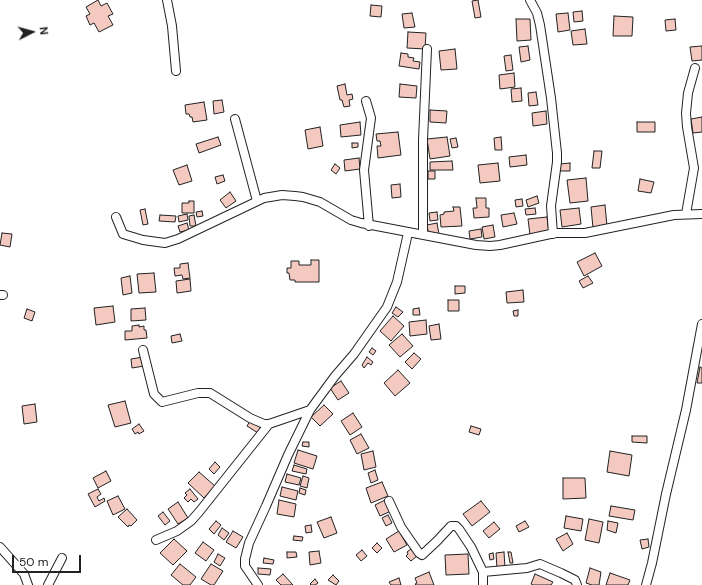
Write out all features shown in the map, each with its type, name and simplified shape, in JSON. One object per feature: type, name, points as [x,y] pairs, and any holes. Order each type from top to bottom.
[{"type":"street","points":[[166,0],[172,26],[176,72]]},
{"type":"street","points":[[530,0],[540,25],[551,98],[557,153],[551,206],[553,234]]},
{"type":"street","points":[[424,235],[423,140],[428,49]]},
{"type":"street","points":[[686,214],[694,168],[686,113],[690,86],[696,68]]},
{"type":"street","points":[[366,101],[371,118],[364,170],[369,226]]},
{"type":"street","points":[[235,118],[257,201]]},
{"type":"street","points":[[116,218],[123,234],[142,240],[165,243],[178,239],[257,201],[282,195],[304,197],[320,202],[351,220],[369,226],[476,245],[490,246],[553,234],[585,233],[686,214],[702,214]]},
{"type":"street","points":[[258,585],[245,566],[249,543],[288,455],[310,410],[335,376],[354,354],[387,307],[397,282],[408,233]]},
{"type":"street","points":[[646,585],[686,410],[702,324]]},
{"type":"street","points":[[143,350],[154,394],[162,402],[198,393],[210,393],[250,418],[264,424],[269,424],[310,410]]},
{"type":"street","points":[[156,540],[177,531],[191,521],[269,424]]},
{"type":"street","points":[[389,501],[401,527],[419,554],[422,555],[437,542],[451,526],[456,526],[471,547],[483,572],[483,585]]},
{"type":"street","points":[[0,547],[24,574],[28,585]]},
{"type":"street","points":[[48,585],[62,558]]},
{"type":"street","points":[[483,572],[527,568],[540,564],[575,580],[577,585]]},
{"type":"building","points":[[98,0],[101,6],[107,3],[113,14],[108,16],[113,25],[99,32],[94,23],[90,25],[86,16],[90,14],[86,7]]},
{"type":"building","points":[[478,0],[481,17],[475,18],[472,1]]},
{"type":"building","points":[[371,5],[382,6],[381,17],[370,16]]},
{"type":"building","points":[[582,11],[583,21],[574,22],[573,12]]},
{"type":"building","points":[[412,13],[415,27],[404,28],[402,14]]},
{"type":"building","points":[[568,13],[570,30],[558,32],[556,14]]},
{"type":"building","points":[[614,16],[633,17],[632,36],[613,36]]},
{"type":"building","points":[[516,19],[530,19],[531,40],[517,41]]},
{"type":"building","points":[[675,19],[676,30],[666,31],[665,20]]},
{"type":"building","points":[[585,29],[587,44],[573,45],[571,31]]},
{"type":"building","points":[[408,32],[426,33],[425,49],[407,48]]},
{"type":"building","points":[[528,46],[530,60],[521,62],[519,47]]},
{"type":"building","points":[[702,46],[702,60],[692,61],[690,47]]},
{"type":"building","points":[[455,49],[457,69],[441,70],[439,51]]},
{"type":"building","points":[[401,53],[408,54],[408,57],[414,58],[413,61],[420,62],[419,69],[399,66]]},
{"type":"building","points":[[511,55],[513,70],[506,71],[504,56]]},
{"type":"building","points":[[514,73],[515,87],[500,89],[499,75]]},
{"type":"building","points":[[345,84],[347,95],[352,94],[353,99],[349,100],[350,106],[344,107],[342,100],[340,100],[337,86]]},
{"type":"building","points":[[400,84],[417,86],[416,98],[399,97]]},
{"type":"building","points":[[521,88],[522,101],[512,102],[511,89]]},
{"type":"building","points":[[536,92],[538,105],[529,106],[528,93]]},
{"type":"building","points":[[222,100],[224,112],[214,114],[213,101]]},
{"type":"building","points":[[204,102],[207,120],[193,122],[192,117],[190,117],[189,114],[186,114],[185,105]]},
{"type":"building","points":[[430,110],[447,111],[446,123],[430,122]]},
{"type":"building","points":[[546,111],[547,124],[533,126],[532,113]]},
{"type":"building","points":[[702,117],[702,132],[693,133],[691,119]]},
{"type":"building","points":[[360,122],[361,135],[341,137],[340,125]]},
{"type":"building","points":[[637,122],[655,122],[655,132],[637,132]]},
{"type":"building","points":[[320,127],[323,146],[308,149],[305,130]]},
{"type":"building","points":[[398,132],[401,155],[378,158],[377,146],[381,146],[380,141],[377,141],[376,134]]},
{"type":"building","points":[[218,137],[221,145],[199,153],[196,144]]},
{"type":"building","points":[[447,137],[450,156],[430,159],[427,139]]},
{"type":"building","points":[[501,137],[502,150],[495,150],[494,138]]},
{"type":"building","points":[[456,138],[458,147],[452,148],[450,139]]},
{"type":"building","points":[[352,143],[358,143],[358,147],[352,148]]},
{"type":"building","points":[[594,151],[602,151],[600,168],[592,168]]},
{"type":"building","points":[[526,155],[527,165],[510,167],[509,157]]},
{"type":"building","points":[[359,158],[360,169],[345,171],[344,160]]},
{"type":"building","points":[[452,161],[453,170],[430,170],[430,162]]},
{"type":"building","points":[[498,163],[500,181],[480,183],[478,165]]},
{"type":"building","points":[[570,163],[570,171],[560,171],[560,164]]},
{"type":"building","points":[[335,164],[340,168],[336,174],[331,170]]},
{"type":"building","points":[[187,165],[192,181],[179,185],[173,170]]},
{"type":"building","points":[[428,171],[435,171],[435,179],[428,179]]},
{"type":"building","points":[[223,175],[225,181],[217,184],[215,177]]},
{"type":"building","points":[[586,178],[588,201],[570,203],[567,180]]},
{"type":"building","points":[[640,179],[654,182],[651,193],[638,191]]},
{"type":"building","points":[[400,184],[401,197],[392,198],[391,185]]},
{"type":"building","points":[[230,192],[236,201],[226,208],[220,200]]},
{"type":"building","points":[[537,196],[539,203],[528,207],[526,200]]},
{"type":"building","points":[[476,198],[486,198],[486,208],[489,208],[489,217],[474,218],[473,208],[477,208]]},
{"type":"building","points":[[522,199],[523,206],[516,207],[515,200]]},
{"type":"building","points":[[189,201],[194,201],[194,213],[182,213],[182,203],[189,203]]},
{"type":"building","points":[[605,205],[607,226],[593,228],[591,207]]},
{"type":"building","points":[[453,207],[460,207],[462,226],[441,227],[440,215],[444,214],[444,212],[454,211]]},
{"type":"building","points":[[535,208],[536,214],[526,215],[525,209]]},
{"type":"building","points":[[579,208],[581,224],[562,227],[560,210]]},
{"type":"building","points":[[145,209],[148,224],[143,225],[140,210]]},
{"type":"building","points":[[202,211],[203,216],[197,217],[196,212]]},
{"type":"building","points":[[437,212],[438,220],[430,221],[429,213]]},
{"type":"building","points":[[514,213],[517,224],[503,227],[501,215]]},
{"type":"building","points":[[187,214],[188,220],[179,222],[178,216]]},
{"type":"building","points":[[160,215],[176,216],[175,222],[159,221]]},
{"type":"building","points":[[194,215],[196,226],[190,226],[189,216]]},
{"type":"building","points":[[547,217],[549,233],[530,235],[528,219]]},
{"type":"building","points":[[187,223],[189,230],[180,232],[178,226]]},
{"type":"building","points":[[437,223],[439,234],[429,236],[427,225]]},
{"type":"building","points":[[493,225],[495,237],[484,239],[482,227]]},
{"type":"building","points":[[481,229],[482,237],[470,239],[469,231]]},
{"type":"building","points":[[2,233],[12,234],[10,247],[0,245]]},
{"type":"building","points":[[595,253],[602,266],[584,276],[577,262]]},
{"type":"building","points":[[311,260],[319,260],[319,282],[295,282],[295,280],[290,280],[289,273],[287,273],[287,268],[291,268],[291,261],[299,261],[299,265],[311,265]]},
{"type":"building","points":[[188,263],[190,278],[183,279],[182,275],[175,276],[174,268],[180,268],[180,264]]},
{"type":"building","points":[[154,273],[156,292],[139,293],[137,274]]},
{"type":"building","points":[[130,276],[132,293],[123,295],[121,278]]},
{"type":"building","points":[[588,276],[593,283],[583,288],[579,281]]},
{"type":"building","points":[[190,279],[191,291],[177,293],[176,281]]},
{"type":"building","points":[[455,286],[465,286],[465,293],[455,294]]},
{"type":"building","points":[[523,290],[524,302],[507,303],[506,292]]},
{"type":"building","points":[[448,300],[459,300],[459,311],[448,311]]},
{"type":"building","points":[[113,306],[115,322],[96,325],[94,308]]},
{"type":"building","points":[[396,307],[403,312],[398,317],[392,313]]},
{"type":"building","points":[[145,308],[146,320],[131,321],[131,309]]},
{"type":"building","points":[[419,308],[420,315],[413,315],[413,309]]},
{"type":"building","points":[[27,309],[35,312],[32,321],[24,318]]},
{"type":"building","points":[[518,310],[518,316],[514,316],[513,311]]},
{"type":"building","points":[[393,316],[404,326],[391,341],[380,331]]},
{"type":"building","points":[[426,320],[427,334],[410,336],[409,322]]},
{"type":"building","points":[[439,324],[441,339],[431,340],[429,326]]},
{"type":"building","points":[[139,325],[139,327],[144,326],[147,338],[125,340],[125,331],[132,331],[132,326]]},
{"type":"building","points":[[180,334],[182,341],[172,343],[171,336]]},
{"type":"building","points":[[402,334],[413,346],[400,357],[389,345]]},
{"type":"building","points":[[372,348],[376,351],[373,355],[369,352]]},
{"type":"building","points":[[414,353],[421,359],[412,369],[405,362]]},
{"type":"building","points":[[143,357],[144,366],[132,368],[131,359]]},
{"type":"building","points":[[367,357],[373,362],[371,365],[368,363],[364,368],[362,365]]},
{"type":"building","points":[[700,367],[702,368],[702,383],[697,383]]},
{"type":"building","points":[[398,370],[410,383],[395,396],[384,383]]},
{"type":"building","points":[[341,381],[349,393],[338,400],[330,388]]},
{"type":"building","points":[[125,401],[131,423],[115,427],[108,405]]},
{"type":"building","points":[[35,404],[37,422],[24,424],[22,406]]},
{"type":"building","points":[[324,405],[333,414],[320,426],[311,417]]},
{"type":"building","points":[[353,413],[362,427],[350,435],[341,421]]},
{"type":"building","points":[[250,421],[261,428],[258,433],[247,426]]},
{"type":"building","points":[[139,424],[144,431],[139,434],[138,432],[135,434],[132,429]]},
{"type":"building","points":[[471,426],[481,429],[479,435],[469,432]]},
{"type":"building","points":[[361,434],[369,448],[357,454],[350,440]]},
{"type":"building","points":[[632,436],[647,436],[647,443],[632,442]]},
{"type":"building","points":[[303,442],[309,442],[309,447],[302,446]]},
{"type":"building","points":[[298,450],[317,456],[313,469],[294,463]]},
{"type":"building","points":[[373,451],[376,467],[364,470],[361,454]]},
{"type":"building","points":[[610,451],[632,455],[629,476],[607,472]]},
{"type":"building","points":[[215,462],[220,467],[214,474],[209,469]]},
{"type":"building","points":[[294,465],[307,469],[306,474],[292,471]]},
{"type":"building","points":[[375,470],[378,480],[371,483],[368,473]]},
{"type":"building","points":[[106,471],[111,481],[98,488],[93,478]]},
{"type":"building","points":[[199,472],[215,486],[204,498],[188,483]]},
{"type":"building","points":[[287,474],[301,478],[299,485],[285,482]]},
{"type":"building","points":[[303,476],[309,478],[307,488],[300,486]]},
{"type":"building","points":[[563,478],[585,478],[586,498],[563,499]]},
{"type":"building","points":[[382,482],[388,496],[371,503],[366,488]]},
{"type":"building","points":[[282,487],[298,491],[296,500],[280,496]]},
{"type":"building","points":[[300,488],[306,490],[305,495],[299,493]]},
{"type":"building","points":[[98,489],[101,494],[97,497],[99,501],[104,498],[105,501],[95,507],[88,494]]},
{"type":"building","points":[[190,489],[198,499],[194,502],[191,499],[188,502],[184,498],[187,495],[185,493]]},
{"type":"building","points":[[118,496],[125,509],[113,515],[107,501]]},
{"type":"building","points":[[279,500],[296,504],[294,517],[277,514]]},
{"type":"building","points":[[385,500],[391,511],[380,516],[375,505]]},
{"type":"building","points":[[481,501],[490,512],[472,526],[463,514]]},
{"type":"building","points":[[178,502],[188,518],[178,524],[168,509]]},
{"type":"building","points":[[611,506],[635,510],[633,520],[609,516]]},
{"type":"building","points":[[127,509],[137,520],[128,527],[118,517]]},
{"type":"building","points":[[163,512],[170,521],[165,525],[158,516]]},
{"type":"building","points":[[388,515],[392,523],[386,526],[382,518]]},
{"type":"building","points":[[566,516],[583,519],[581,531],[564,528]]},
{"type":"building","points":[[331,517],[337,533],[324,538],[317,522]]},
{"type":"building","points":[[589,519],[603,522],[599,543],[585,540]]},
{"type":"building","points":[[216,521],[221,525],[214,534],[209,529]]},
{"type":"building","points":[[525,521],[529,527],[519,532],[516,526]]},
{"type":"building","points":[[608,521],[618,523],[616,533],[607,530]]},
{"type":"building","points":[[494,522],[500,529],[489,538],[483,531]]},
{"type":"building","points":[[311,525],[312,532],[306,533],[305,526]]},
{"type":"building","points":[[222,528],[229,533],[224,540],[218,535]]},
{"type":"building","points":[[233,531],[243,537],[236,548],[226,542]]},
{"type":"building","points":[[399,531],[407,545],[394,552],[386,539]]},
{"type":"building","points":[[567,533],[573,544],[563,551],[556,539]]},
{"type":"building","points":[[294,536],[303,537],[302,541],[293,540]]},
{"type":"building","points":[[174,539],[187,551],[173,565],[160,553]]},
{"type":"building","points":[[648,539],[649,547],[642,549],[640,540]]},
{"type":"building","points":[[203,542],[214,550],[206,561],[195,553]]},
{"type":"building","points":[[377,543],[382,548],[377,553],[372,548]]},
{"type":"building","points":[[411,549],[417,556],[411,561],[406,556],[408,554],[407,552]]},
{"type":"building","points":[[362,550],[367,556],[361,561],[356,555]]},
{"type":"building","points":[[319,551],[321,563],[310,565],[309,552]]},
{"type":"building","points":[[287,552],[296,552],[297,557],[287,558]]},
{"type":"building","points":[[504,552],[505,568],[497,569],[496,553]]},
{"type":"building","points":[[508,552],[511,552],[513,563],[510,563]]},
{"type":"building","points":[[493,553],[494,559],[490,560],[489,554]]},
{"type":"building","points":[[218,554],[225,558],[220,566],[214,562]]},
{"type":"building","points":[[468,554],[469,574],[446,575],[445,555]]},
{"type":"building","points":[[264,558],[274,560],[273,564],[263,563]]},
{"type":"building","points":[[180,564],[196,577],[190,585],[183,585],[171,575]]},
{"type":"building","points":[[211,564],[223,571],[214,585],[211,585],[201,579]]},
{"type":"building","points":[[258,568],[271,569],[270,575],[258,574]]},
{"type":"building","points":[[590,568],[601,572],[599,585],[586,583]]},
{"type":"building","points":[[429,572],[434,585],[415,584],[417,583],[415,578]]},
{"type":"building","points":[[610,573],[630,580],[628,585],[606,585]]},
{"type":"building","points":[[283,574],[293,585],[281,585],[276,580]]},
{"type":"building","points":[[535,574],[553,582],[551,585],[533,585],[531,584]]},
{"type":"building","points":[[333,575],[339,581],[336,585],[328,580]]},
{"type":"building","points":[[399,578],[401,585],[391,585],[389,582]]},
{"type":"building","points":[[315,579],[318,583],[311,585],[310,584]]}]
